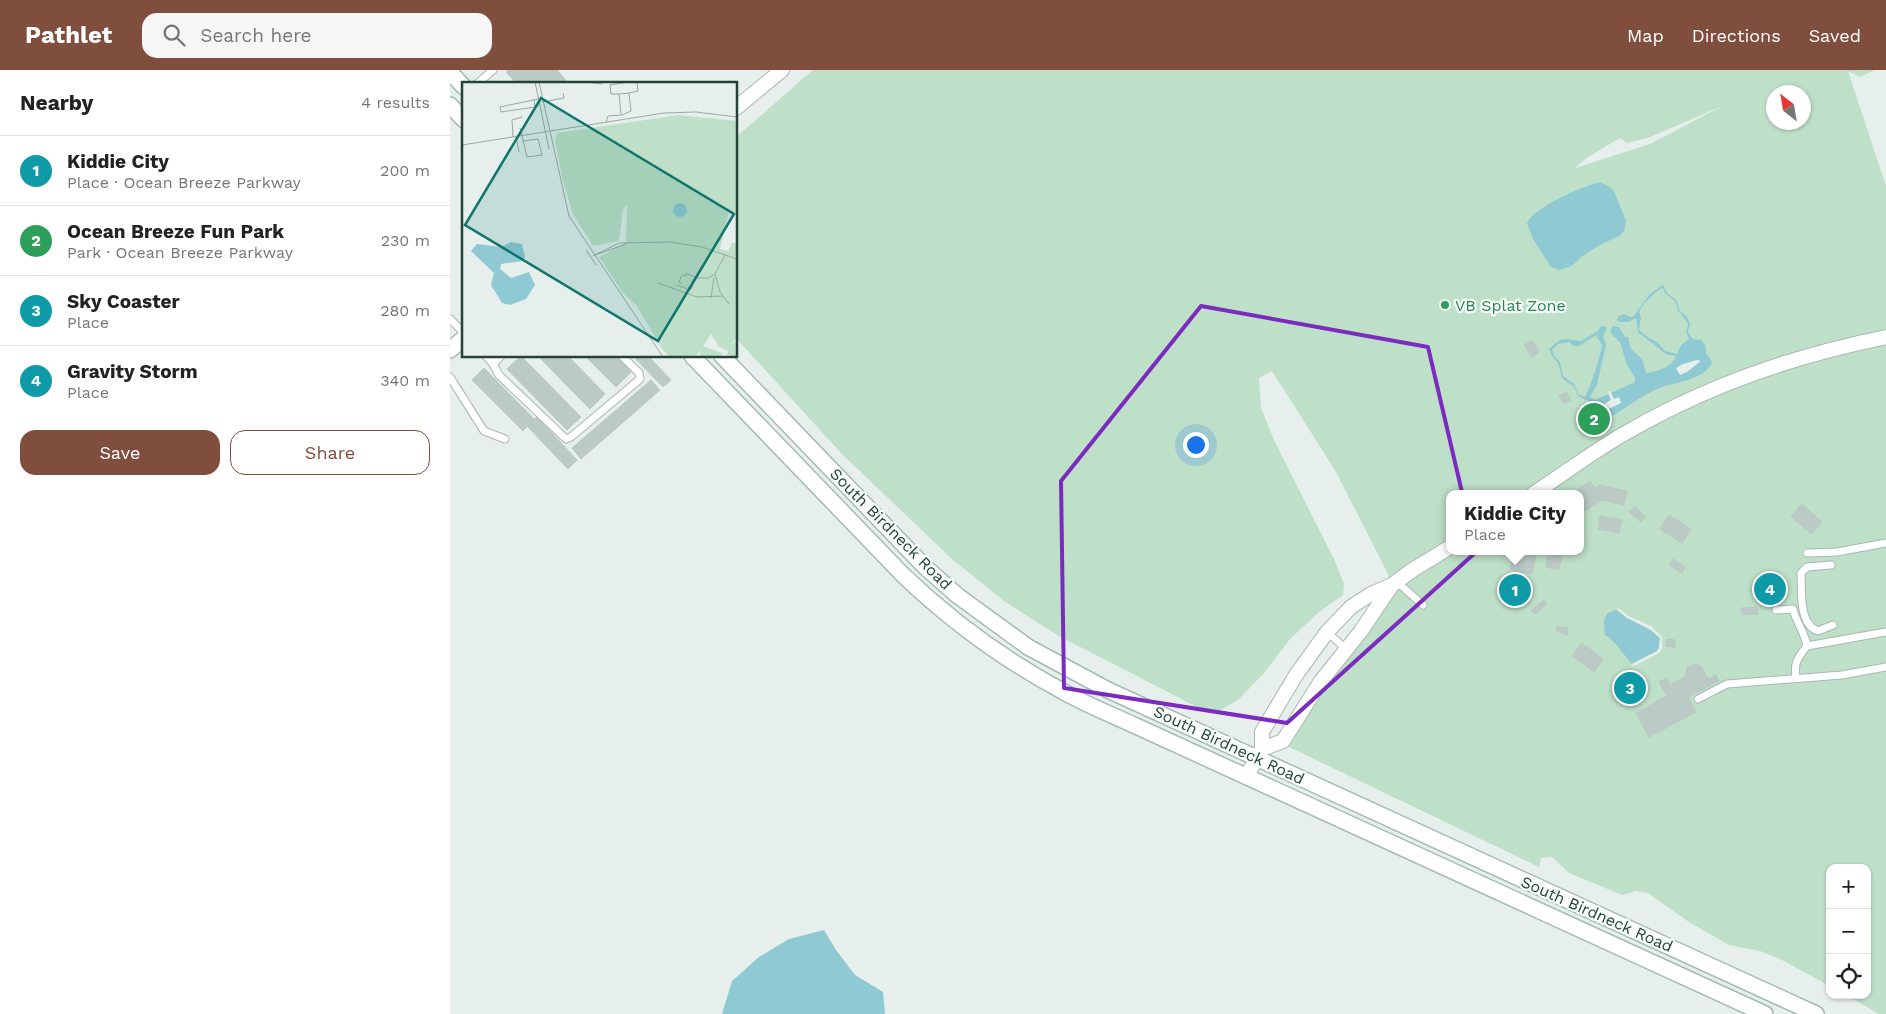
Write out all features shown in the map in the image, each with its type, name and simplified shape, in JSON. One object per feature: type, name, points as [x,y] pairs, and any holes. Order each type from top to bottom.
[{"type":"main road","points":[[450,72],[462,85]]},
{"type":"main road","points":[[450,105],[462,118]]},
{"type":"main road","points":[[450,350],[462,340]]},
{"type":"main road","name":"South Birdneck Road","points":[[694,358],[932,602],[1006,658],[1064,692],[1765,1014]]},
{"type":"main road","name":"South Birdneck Road","points":[[724,358],[925,567],[992,623],[1028,647],[1099,686],[1260,753],[1470,857],[1816,1014]]},
{"type":"street","points":[[738,106],[782,70]]},
{"type":"street","points":[[1539,490],[1629,431],[1688,401],[1734,382],[1820,352],[1886,337]]},
{"type":"street","points":[[1246,777],[1260,753],[1262,732],[1296,675],[1327,632],[1351,607],[1371,594],[1395,583],[1446,550]]},
{"type":"street","points":[[1260,753],[1283,741],[1321,681],[1395,583]]},
{"type":"lane","points":[[479,82],[493,70]]},
{"type":"lane","points":[[450,319],[462,331]]},
{"type":"lane","points":[[488,358],[499,375],[566,439],[571,437],[640,379],[639,373],[624,358]]},
{"type":"lane","points":[[493,364],[499,358]]},
{"type":"lane","points":[[450,377],[484,431],[505,438]]},
{"type":"lane","points":[[1807,553],[1837,552],[1886,544]]},
{"type":"lane","points":[[1831,565],[1807,567],[1801,572],[1804,612],[1809,625],[1816,630],[1823,630],[1833,625]]},
{"type":"lane","points":[[1395,583],[1423,605]]},
{"type":"lane","points":[[1776,610],[1793,609],[1795,618],[1805,636],[1807,646]]},
{"type":"lane","points":[[1815,645],[1816,630]]},
{"type":"lane","points":[[1327,632],[1346,649]]},
{"type":"lane","points":[[1796,678],[1796,659],[1807,646],[1886,632]]},
{"type":"lane","points":[[1698,699],[1727,684],[1842,675],[1886,667]]},
{"type":"highlighted area","points":[[1201,306],[1428,347],[1476,552],[1287,723],[1064,688],[1061,481]]},
{"type":"green space","points":[[813,70],[1875,70],[1860,77],[1848,71],[1886,186],[1886,1014],[1879,1014],[1853,999],[1871,999],[1871,864],[1826,864],[1826,984],[1780,959],[1760,951],[1729,945],[1689,922],[1648,893],[1636,891],[1622,895],[1569,873],[1552,857],[1541,858],[1539,867],[1287,746],[1389,576],[1335,470],[1272,371],[1259,378],[1261,408],[1274,440],[1335,561],[1344,584],[1343,595],[1319,612],[1290,639],[1264,673],[1238,700],[1219,711],[1197,707],[1057,635],[1004,601],[952,559],[842,454],[738,340],[738,135]],"holes":[[[1722,106],[1650,144],[1575,168],[1588,157],[1620,138],[1627,143],[1648,138]]]},
{"type":"water","points":[[1600,182],[1614,191],[1626,221],[1624,231],[1619,236],[1581,257],[1572,266],[1559,270],[1551,267],[1533,239],[1527,223],[1539,210],[1549,204],[1582,188]]},
{"type":"water","points":[[1663,285],[1667,293],[1676,300],[1680,311],[1688,318],[1690,325],[1688,331],[1690,335],[1693,339],[1700,339],[1703,342],[1706,347],[1706,354],[1712,363],[1702,374],[1653,391],[1606,420],[1596,405],[1578,396],[1574,387],[1562,378],[1558,363],[1549,349],[1560,340],[1581,341],[1598,331],[1601,326],[1607,327],[1603,336],[1606,345],[1597,385],[1590,397],[1595,400],[1635,382],[1635,378],[1627,365],[1620,342],[1610,331],[1613,326],[1619,327],[1625,337],[1628,337],[1631,349],[1642,359],[1646,373],[1668,366],[1676,356],[1666,354],[1638,332],[1636,318],[1629,322],[1619,322],[1617,320],[1619,316],[1625,314],[1633,317],[1650,294]],"holes":[[[1663,288],[1665,293],[1675,301],[1678,310],[1688,324],[1686,332],[1689,339],[1681,345],[1677,354],[1665,351],[1657,342],[1639,330],[1641,317],[1639,312],[1646,302]],[[1596,335],[1602,345],[1595,372],[1585,397],[1578,394],[1574,384],[1563,376],[1560,362],[1552,350],[1558,344],[1569,342],[1573,346],[1579,346]]]},
{"type":"water","points":[[1617,610],[1660,638],[1657,651],[1632,664],[1605,635],[1604,622],[1606,616],[1608,613]]},
{"type":"water","points":[[824,930],[855,975],[883,992],[885,1014],[722,1014],[732,981],[759,957],[789,939]]},
{"type":"pier","points":[[1697,360],[1701,361],[1680,375],[1676,368]]},
{"type":"pier","points":[[1610,391],[1614,399],[1619,397],[1621,403],[1600,413],[1598,411],[1611,400],[1608,392]]},
{"type":"pier","points":[[1618,608],[1628,616],[1651,626],[1662,637],[1662,649],[1659,653],[1634,666],[1632,664],[1657,651],[1660,638],[1650,629],[1627,618],[1617,610]]},
{"type":"building","points":[[508,70],[557,70],[567,82],[515,82],[506,72]]},
{"type":"building","points":[[1532,340],[1539,352],[1532,357],[1524,345]]},
{"type":"building","points":[[519,358],[523,358],[581,417],[567,430],[507,369]]},
{"type":"building","points":[[540,358],[570,358],[605,394],[590,409]]},
{"type":"building","points":[[587,358],[617,358],[631,372],[616,387]]},
{"type":"building","points":[[635,358],[650,358],[671,380],[663,387]]},
{"type":"building","points":[[484,368],[534,419],[523,431],[472,380]]},
{"type":"building","points":[[651,380],[660,390],[581,459],[572,448]]},
{"type":"building","points":[[1566,392],[1571,400],[1564,404],[1559,396]]},
{"type":"building","points":[[537,417],[577,460],[568,469],[527,426]]},
{"type":"building","points":[[1590,481],[1595,488],[1600,485],[1627,491],[1624,505],[1602,500],[1584,511],[1584,490],[1577,490]]},
{"type":"building","points":[[1802,504],[1822,522],[1811,534],[1791,516]]},
{"type":"building","points":[[1635,506],[1645,517],[1641,522],[1629,512]]},
{"type":"building","points":[[1669,515],[1691,529],[1682,543],[1660,529]]},
{"type":"building","points":[[1600,516],[1622,520],[1619,533],[1598,529]]},
{"type":"building","points":[[1513,555],[1536,555],[1532,574],[1510,569]]},
{"type":"building","points":[[1548,555],[1562,555],[1559,570],[1546,567]]},
{"type":"building","points":[[1673,559],[1685,567],[1682,573],[1669,565]]},
{"type":"building","points":[[1544,600],[1547,604],[1535,614],[1531,610]]},
{"type":"building","points":[[1757,607],[1758,614],[1742,615],[1741,608]]},
{"type":"building","points":[[1557,626],[1568,628],[1567,635],[1556,631]]},
{"type":"building","points":[[1667,639],[1675,640],[1675,647],[1666,646]]},
{"type":"building","points":[[1582,643],[1603,659],[1594,672],[1572,656]]},
{"type":"building","points":[[1694,664],[1701,666],[1708,679],[1716,675],[1719,681],[1688,697],[1696,712],[1649,737],[1636,713],[1667,696],[1659,682],[1666,678],[1670,685],[1685,677],[1687,667]]},
{"type":"place","name":"VB Splat Zone","points":[[1445,305]]},
{"type":"place","name":"Ocean Breeze Fun Park","points":[[1594,419]]},
{"type":"place","name":"Gravity Storm","points":[[1770,589]]},
{"type":"place","name":"Kiddie City","points":[[1515,590]]},
{"type":"place","name":"Sky Coaster","points":[[1630,688]]}]
